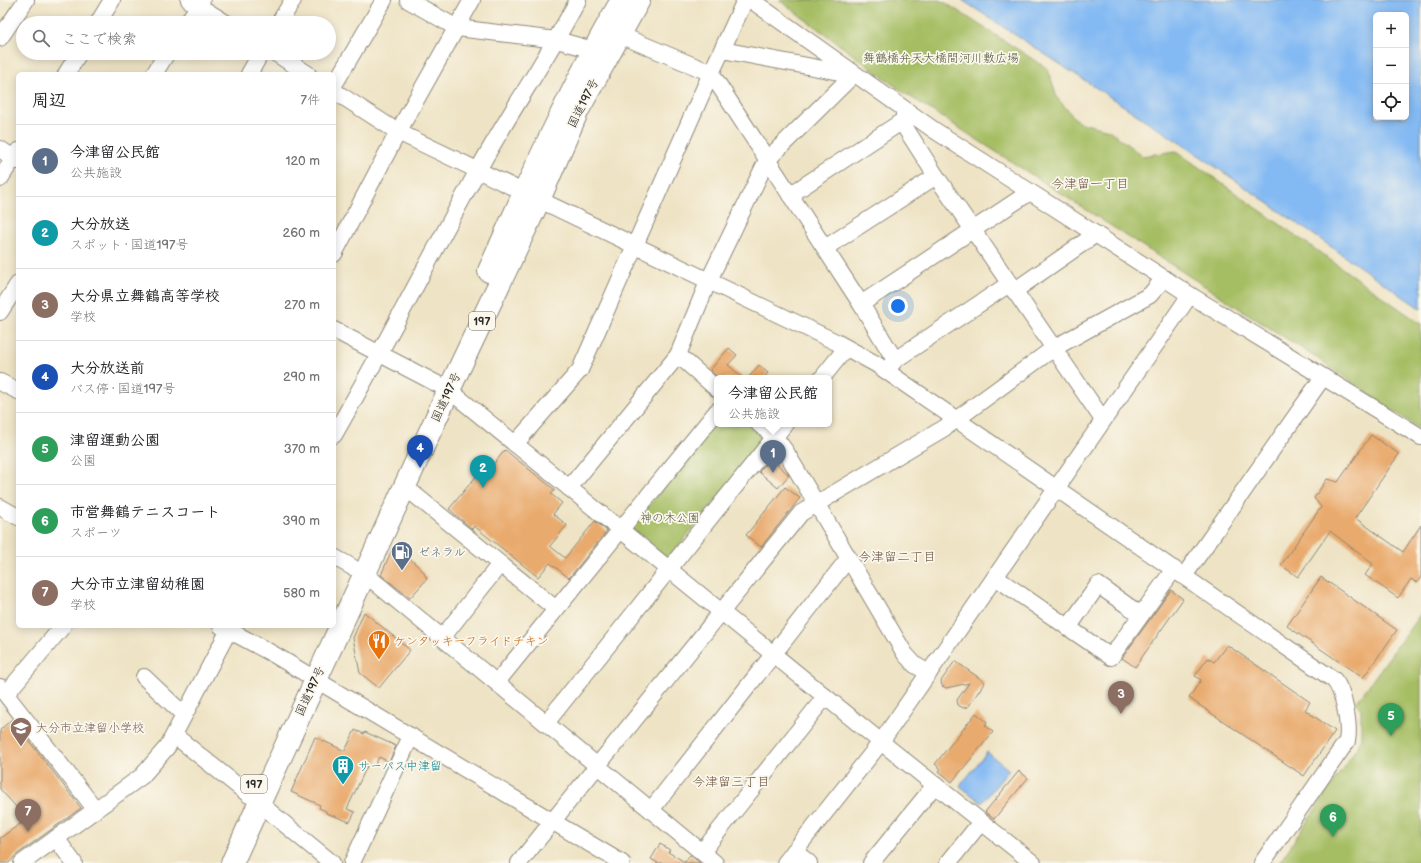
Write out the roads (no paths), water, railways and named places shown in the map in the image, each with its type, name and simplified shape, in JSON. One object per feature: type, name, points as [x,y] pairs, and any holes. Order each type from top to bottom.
[{"type":"highway","name":"国道197号","points":[[336,601],[350,566],[443,386],[531,197],[593,50],[622,0]]},
{"type":"highway","name":"国道197号","points":[[531,197],[639,0]]},
{"type":"highway","name":"国道197号","points":[[336,603],[350,566],[404,487],[443,386]]},
{"type":"highway","name":"国道197号","points":[[309,675],[324,628]]},
{"type":"highway","name":"国道197号","points":[[232,863],[254,799],[309,675],[327,628]]},
{"type":"highway","name":"国道197号","points":[[217,863],[254,799]]},
{"type":"street","points":[[0,38],[26,0]]},
{"type":"street","points":[[102,16],[112,0]]},
{"type":"street","points":[[283,16],[293,0]]},
{"type":"street","points":[[336,82],[384,0]]},
{"type":"street","points":[[408,0],[457,28],[557,40],[593,50]]},
{"type":"street","points":[[336,250],[398,132],[472,0]]},
{"type":"street","points":[[336,432],[381,353],[477,170],[557,40],[578,0]]},
{"type":"street","points":[[515,444],[580,370],[636,247],[711,73],[745,0]]},
{"type":"street","points":[[751,0],[854,74],[904,115],[1030,192],[1190,295],[1421,438]]},
{"type":"street","points":[[190,16],[196,2],[216,16]]},
{"type":"street","points":[[620,35],[711,73],[861,304],[891,366]]},
{"type":"street","points":[[722,50],[854,74]]},
{"type":"street","points":[[67,72],[75,60]]},
{"type":"street","points":[[155,72],[163,60]]},
{"type":"street","points":[[250,72],[257,60]]},
{"type":"street","points":[[286,60],[305,72]]},
{"type":"street","points":[[569,488],[678,355],[708,282],[767,160],[854,74]]},
{"type":"street","points":[[336,92],[398,132],[846,348],[891,366],[957,418],[1334,680],[1342,690],[1348,732],[1345,745],[1262,863]]},
{"type":"street","points":[[904,115],[906,129],[936,176],[1104,420]]},
{"type":"street","points":[[790,195],[904,115]]},
{"type":"street","points":[[0,149],[16,156],[0,179]]},
{"type":"street","points":[[825,248],[936,176]]},
{"type":"street","points":[[861,304],[1030,192]]},
{"type":"street","points":[[891,366],[1096,234]]},
{"type":"street","points":[[519,863],[801,513],[946,427],[1054,348],[1150,295],[1164,278]]},
{"type":"street","points":[[0,312],[16,287]]},
{"type":"street","points":[[810,863],[789,857],[881,742],[1190,295]]},
{"type":"street","points":[[336,331],[443,386],[1030,862]]},
{"type":"street","points":[[824,375],[846,348]]},
{"type":"street","points":[[678,355],[714,386]]},
{"type":"street","points":[[995,577],[1111,657],[1141,615],[1179,572],[1323,377]]},
{"type":"street","points":[[0,382],[16,390]]},
{"type":"street","points":[[497,682],[714,415]]},
{"type":"street","points":[[763,427],[775,437],[786,452],[815,504],[905,654],[915,665],[929,673]]},
{"type":"street","points":[[546,723],[783,427]]},
{"type":"street","points":[[404,487],[556,609]]},
{"type":"street","points":[[0,507],[16,516]]},
{"type":"street","points":[[651,810],[848,560]]},
{"type":"street","points":[[442,638],[500,564]]},
{"type":"street","points":[[350,566],[497,682],[715,863]]},
{"type":"street","points":[[1068,628],[1098,585],[1141,615]]},
{"type":"street","points":[[61,628],[3,691],[96,810]]},
{"type":"street","points":[[22,863],[147,772],[166,750],[227,628]]},
{"type":"street","points":[[229,628],[622,863]]},
{"type":"street","points":[[144,677],[184,715]]},
{"type":"street","points":[[702,852],[825,697]]},
{"type":"street","points":[[174,735],[332,863]]},
{"type":"street","points":[[352,863],[411,736]]},
{"type":"street","points":[[871,863],[935,785]]},
{"type":"street","points":[[948,863],[981,822]]},
{"type":"street","points":[[56,838],[74,863]]},
{"type":"water","points":[[962,0],[1421,0],[1421,309],[1200,156]]},
{"type":"water","points":[[987,752],[1009,770],[982,803],[960,786]]},
{"type":"place","name":"大分放送前","points":[[420,468]]},
{"type":"place","name":"今津留公民館","points":[[773,473]]},
{"type":"place","name":"大分放送","points":[[483,488]]},
{"type":"place","name":"ゼネラル","points":[[402,572]]},
{"type":"place","name":"ケンタッキーフライドチキン","points":[[379,660]]},
{"type":"place","name":"大分県立舞鶴高等学校","points":[[1121,714]]},
{"type":"place","name":"津留運動公園","points":[[1391,736]]},
{"type":"place","name":"大分市立津留小学校","points":[[21,748]]},
{"type":"place","name":"サーパス中津留","points":[[343,786]]},
{"type":"place","name":"大分市立津留幼稚園","points":[[28,832]]},
{"type":"place","name":"市営舞鶴テニスコート","points":[[1333,837]]},
{"type":"district","name":"今津留一丁目","points":[[1090,183]]},
{"type":"district","name":"今津留二丁目","points":[[897,556]]},
{"type":"district","name":"今津留三丁目","points":[[731,781]]},
{"type":"park label","name":"舞鶴橋弁天大橋間河川敷広場","points":[[941,58]]},
{"type":"park label","name":"神の木公園","points":[[670,518]]}]
